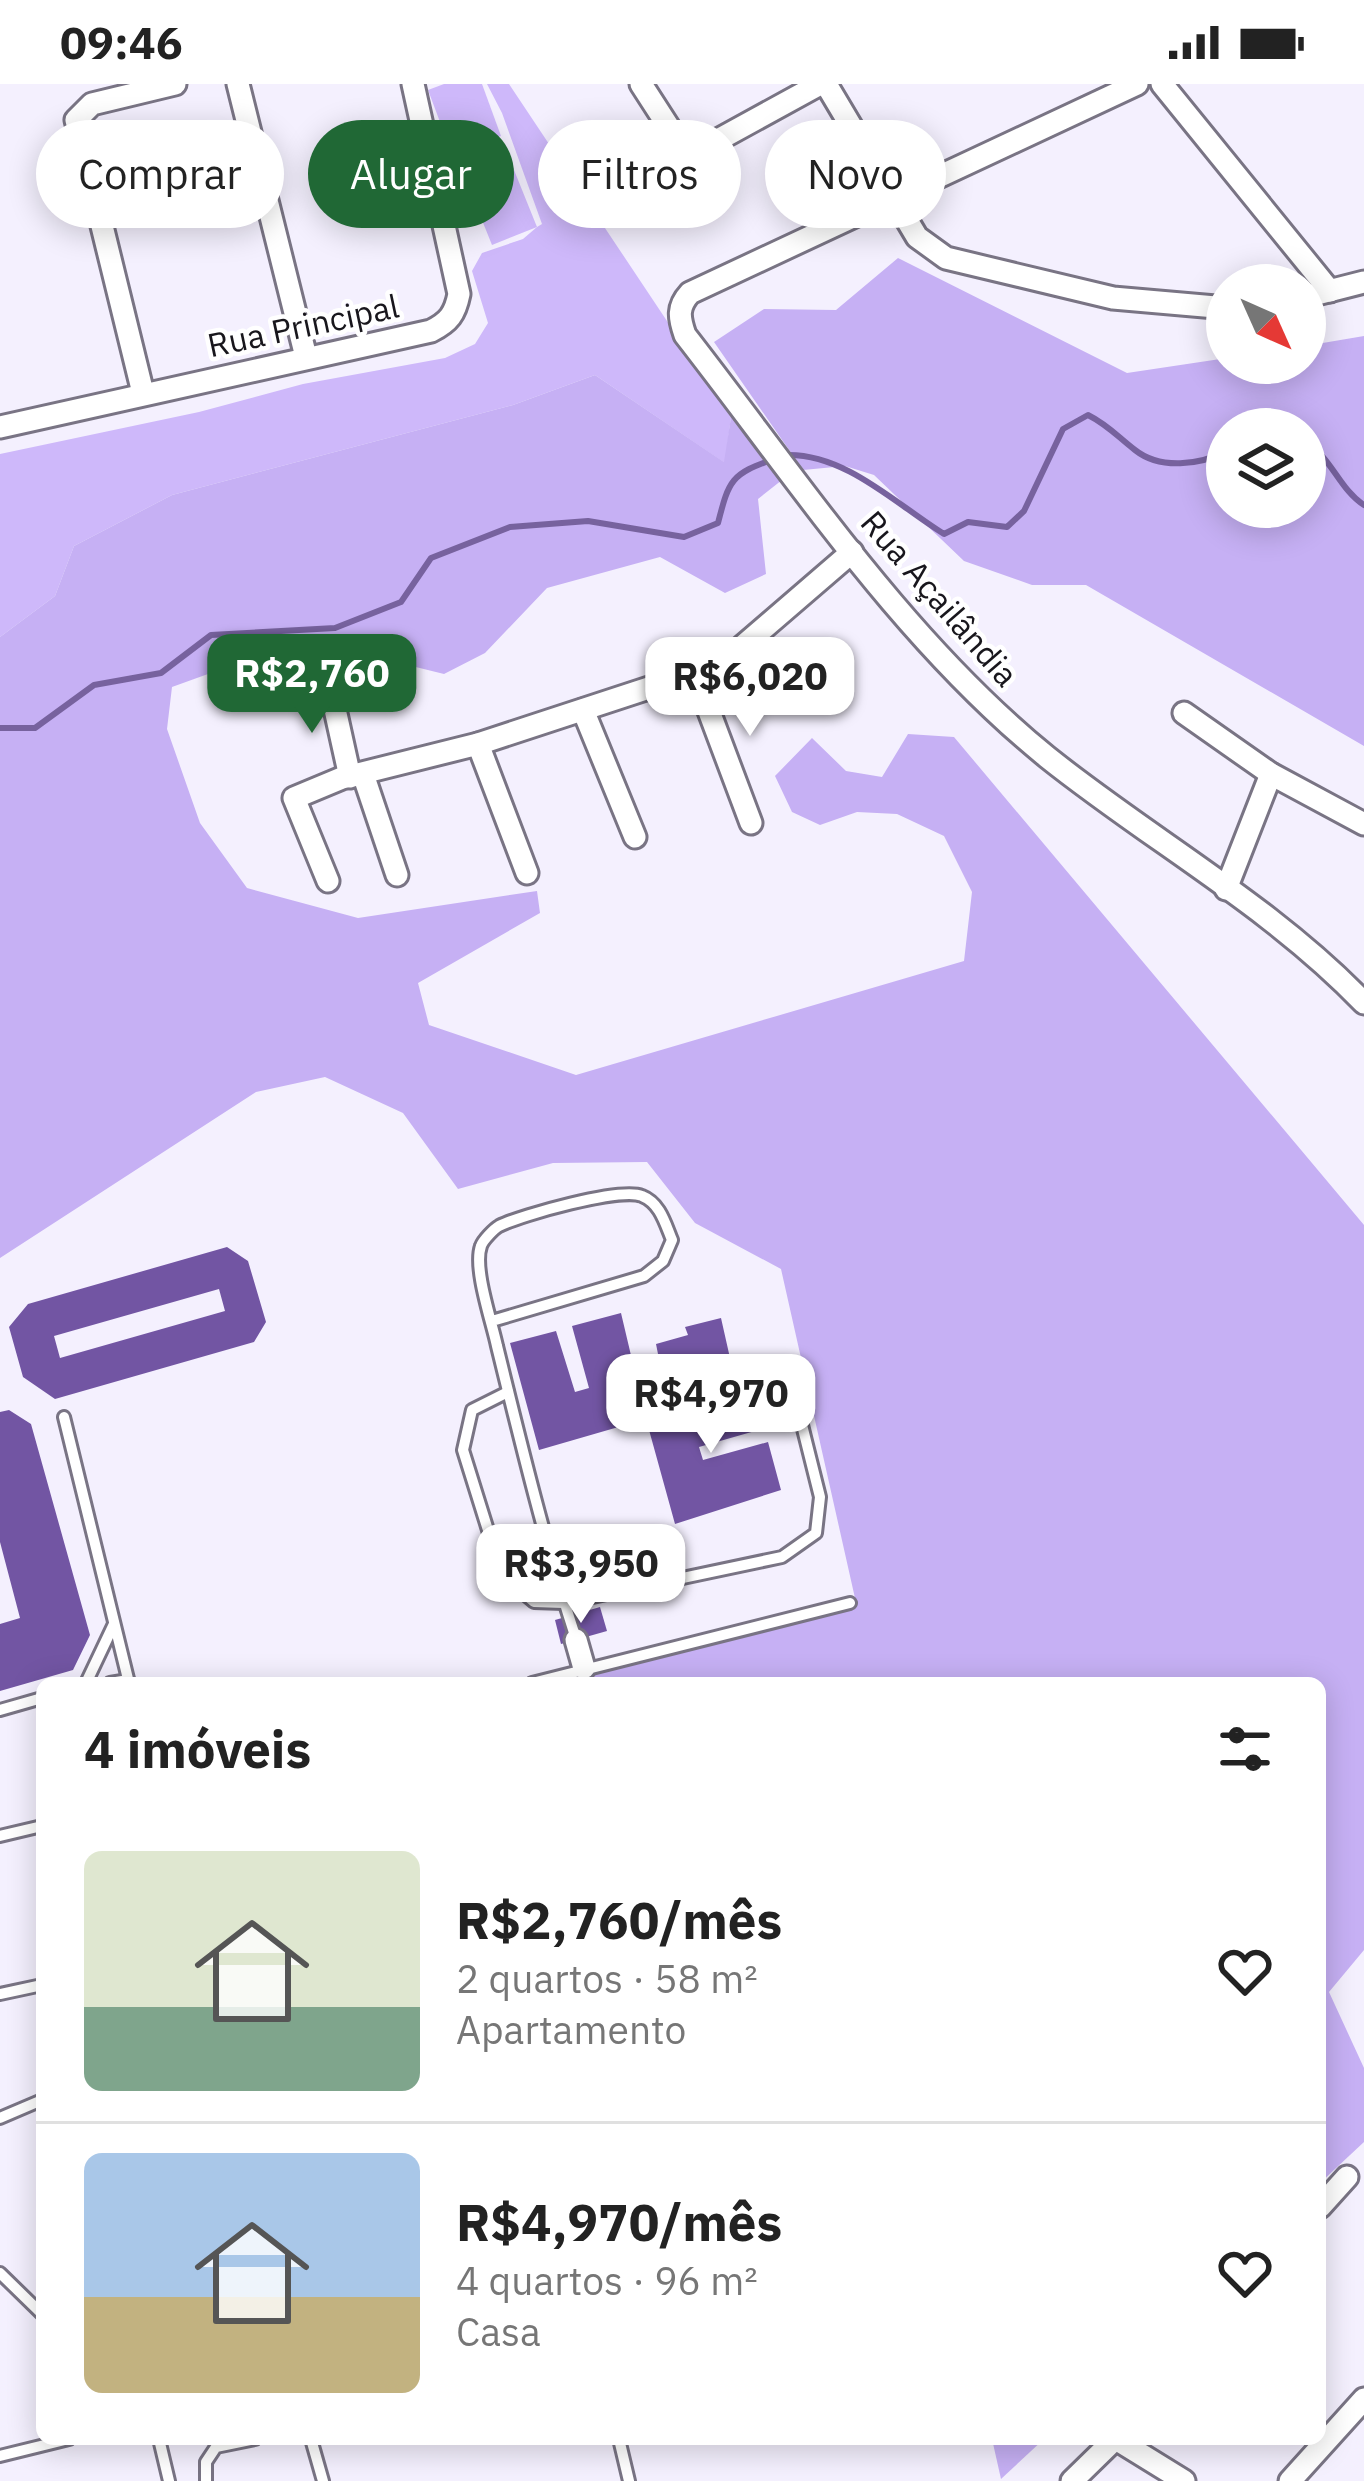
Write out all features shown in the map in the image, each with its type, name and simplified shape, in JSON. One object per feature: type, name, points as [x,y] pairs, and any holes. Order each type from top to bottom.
[{"type":"street","points":[[238,84],[306,358]]},
{"type":"street","name":"Rua Principal","points":[[0,427],[445,324],[455,312],[459,294],[413,84]]},
{"type":"street","points":[[641,84],[670,129],[696,152],[823,84],[844,120]]},
{"type":"street","points":[[946,172],[1136,84]]},
{"type":"street","points":[[1162,84],[1330,291]]},
{"type":"street","points":[[143,393],[76,120],[92,104],[165,86]]},
{"type":"street","name":"Rua Açailândia","points":[[828,228],[690,293],[680,309],[685,335],[904,615],[987,703],[1047,757],[1317,954],[1364,1003]]},
{"type":"street","points":[[911,228],[946,258],[1113,298],[1206,306]]},
{"type":"street","points":[[1326,292],[1364,283]]},
{"type":"street","points":[[328,881],[294,797],[356,775],[478,744],[722,664],[852,551]]},
{"type":"street","points":[[695,674],[751,823]]},
{"type":"street","points":[[329,682],[356,775],[397,875]]},
{"type":"street","points":[[583,710],[635,837]]},
{"type":"street","points":[[1184,713],[1271,774],[1364,824]]},
{"type":"street","points":[[478,744],[527,873]]},
{"type":"street","points":[[1226,889],[1271,774]]},
{"type":"street","points":[[576,1640],[584,1668]]},
{"type":"street","points":[[1326,2200],[1347,2177]]},
{"type":"street","points":[[1326,2441],[1364,2399]]},
{"type":"street","points":[[1072,2481],[1109,2445]]},
{"type":"street","points":[[1125,2445],[1184,2481]]},
{"type":"street","points":[[1290,2481],[1322,2445]]},
{"type":"lane","points":[[492,1321],[644,1276],[663,1261],[672,1240],[660,1210],[642,1196],[614,1192],[495,1227],[481,1246],[482,1280],[508,1392],[576,1640]]},
{"type":"lane","points":[[508,1392],[472,1410],[463,1450],[502,1574],[534,1602],[564,1603],[782,1556],[816,1534],[820,1497],[787,1365]]},
{"type":"lane","points":[[64,1418],[128,1677]]},
{"type":"lane","points":[[553,1677],[850,1604]]},
{"type":"lane","points":[[89,1677],[114,1624]]},
{"type":"lane","points":[[0,1710],[36,1701]]},
{"type":"lane","points":[[0,1836],[36,1827]]},
{"type":"lane","points":[[0,1994],[36,1986]]},
{"type":"lane","points":[[0,2118],[36,2103]]},
{"type":"lane","points":[[0,2273],[36,2308]]},
{"type":"lane","points":[[0,2456],[45,2445]]},
{"type":"lane","points":[[160,2445],[169,2481]]},
{"type":"lane","points":[[206,2481],[206,2462],[216,2447],[226,2445]]},
{"type":"lane","points":[[313,2445],[323,2481]]},
{"type":"lane","points":[[620,2445],[629,2481]]},
{"type":"shaded area","points":[[444,84],[482,84],[495,120],[439,120],[428,90]]},
{"type":"shaded area","points":[[487,84],[509,84],[538,128],[538,213],[514,146],[514,120],[505,120]]},
{"type":"shaded area","points":[[514,170],[537,227],[492,245],[485,228],[514,228]]},
{"type":"shaded area","points":[[538,227],[605,228],[731,417],[725,463],[595,375],[513,405],[172,495],[74,546],[55,596],[0,637],[0,454],[199,412],[303,384],[445,358],[475,344],[488,323],[472,271],[482,253],[523,239]]},
{"type":"shaded area","points":[[898,258],[1127,373],[1206,361],[1206,384],[1326,384],[1326,342],[1364,336],[1364,746],[1086,585],[1032,585],[964,561],[874,475],[845,466],[803,470],[714,342],[764,309],[836,310]]},
{"type":"shaded area","points":[[595,375],[724,462],[731,417],[771,460],[782,480],[758,499],[766,574],[725,593],[660,557],[547,588],[485,653],[444,674],[359,653],[244,661],[172,687],[167,729],[200,823],[247,888],[358,918],[537,891],[540,913],[418,983],[429,1025],[576,1075],[964,961],[972,892],[944,836],[897,814],[857,812],[820,825],[792,812],[775,776],[812,738],[846,771],[882,777],[908,734],[954,737],[1364,1225],[1364,1950],[1329,1992],[1364,2068],[1364,2142],[1326,2177],[1326,1677],[569,1677],[857,1607],[781,1269],[695,1223],[647,1162],[553,1163],[458,1189],[403,1113],[325,1077],[256,1092],[0,1258],[0,637],[55,596],[74,546],[172,495],[513,405]]},
{"type":"shaded area","points":[[993,2445],[1038,2445],[1001,2479]]},
{"type":"building","points":[[227,1247],[248,1261],[266,1322],[254,1342],[55,1399],[23,1377],[9,1327],[28,1304]],"holes":[[[219,1289],[225,1311],[60,1358],[54,1336]]]},
{"type":"building","points":[[621,1313],[646,1419],[539,1450],[510,1343],[556,1331],[575,1392],[589,1388],[572,1326]]},
{"type":"building","points":[[721,1318],[730,1358],[662,1374],[656,1344],[688,1335],[685,1327]]},
{"type":"building","points":[[724,1372],[725,1387],[704,1393],[697,1379]]},
{"type":"building","points":[[750,1386],[762,1429],[699,1447],[703,1460],[768,1442],[781,1490],[675,1524],[646,1419]]},
{"type":"building","points":[[9,1410],[31,1424],[90,1635],[73,1670],[0,1691],[0,1624],[20,1618],[0,1542],[0,1412]]},
{"type":"building","points":[[600,1607],[607,1631],[561,1644],[555,1620]]},
{"type":"waterway","points":[[786,455],[829,462],[850,471],[944,534],[968,522],[1007,527],[1024,511],[1063,429],[1088,415],[1156,461],[1206,460]]},
{"type":"waterway","points":[[0,728],[35,728],[94,685],[161,673],[211,635],[335,628],[401,602],[431,558],[510,527],[588,521],[684,537],[718,523],[734,481],[774,459]]},
{"type":"waterway","points":[[1326,461],[1364,505]]}]
